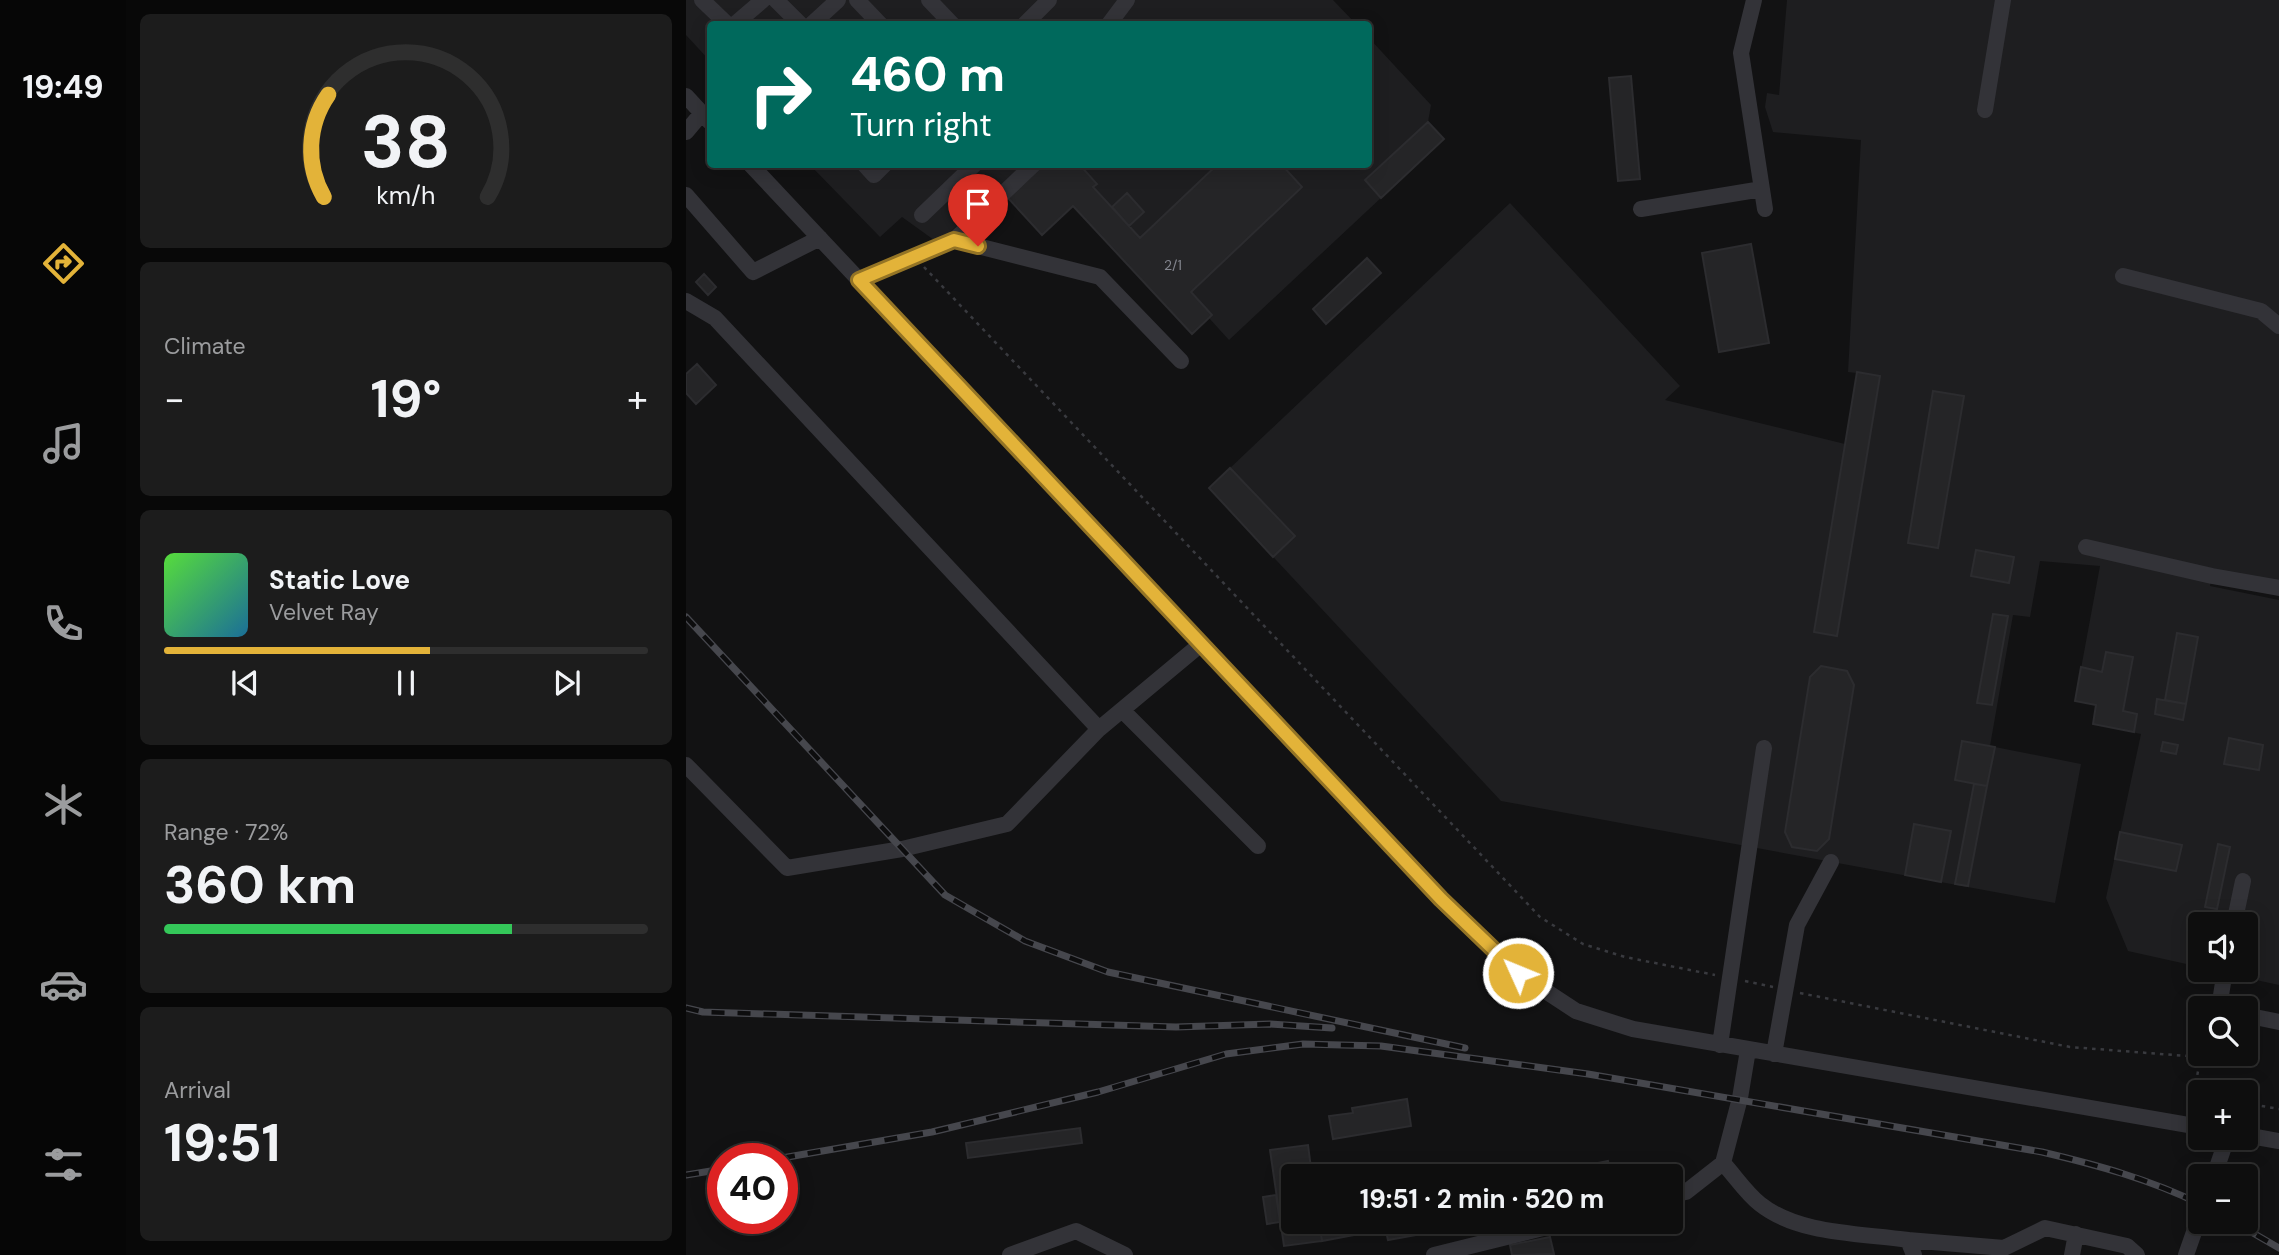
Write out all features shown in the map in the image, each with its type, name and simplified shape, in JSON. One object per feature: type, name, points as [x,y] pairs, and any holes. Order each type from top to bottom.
[{"type":"street","points":[[702,0],[724,21]]},
{"type":"street","points":[[738,21],[763,0]]},
{"type":"street","points":[[776,0],[797,21]]},
{"type":"street","points":[[815,21],[838,0]]},
{"type":"street","points":[[857,0],[877,21]]},
{"type":"street","points":[[929,0],[949,21]]},
{"type":"street","points":[[1028,21],[1049,0]]},
{"type":"street","points":[[1754,0],[1741,53],[1765,209]]},
{"type":"street","points":[[1985,110],[2003,0]]},
{"type":"street","points":[[1111,21],[1124,1]]},
{"type":"street","points":[[686,96],[706,118],[686,132]]},
{"type":"street","points":[[754,168],[1441,899],[1518,973],[1576,1011],[1633,1030],[2188,1125]]},
{"type":"street","points":[[868,168],[874,175],[881,168]]},
{"type":"street","points":[[922,215],[971,168]]},
{"type":"street","points":[[859,280],[954,240],[1030,168]]},
{"type":"street","points":[[1642,209],[1762,189]]},
{"type":"street","points":[[686,195],[754,272],[820,238]]},
{"type":"street","points":[[954,240],[1100,278],[1181,361]]},
{"type":"street","points":[[2123,276],[2261,310],[2279,326]]},
{"type":"street","points":[[686,300],[715,318],[1099,729]]},
{"type":"street","points":[[2086,547],[2212,576],[2279,588]]},
{"type":"street","points":[[686,765],[787,868],[902,849],[1007,824],[1099,729],[1201,644]]},
{"type":"street","points":[[1122,710],[1258,846]]},
{"type":"street","points":[[1720,1045],[1764,748]]},
{"type":"street","points":[[1774,1054],[1797,925],[1831,862]]},
{"type":"street","points":[[2237,912],[2243,881]]},
{"type":"street","points":[[2258,1017],[2279,1021]]},
{"type":"street","points":[[1683,1193],[1723,1163],[1740,1098],[1748,1050]]},
{"type":"street","points":[[2258,1137],[2279,1141]]},
{"type":"street","points":[[1723,1163],[1760,1204],[1786,1219],[1805,1225],[1911,1247],[2004,1248],[2045,1228],[2076,1234],[2103,1248],[2127,1246],[2137,1255]]},
{"type":"street","points":[[1010,1255],[1076,1231],[1125,1255]]},
{"type":"street","points":[[1434,1255],[1519,1234]]},
{"type":"street","points":[[2072,1255],[2076,1234]]},
{"type":"street","points":[[2186,1255],[2193,1234]]},
{"type":"path","points":[[915,257],[1539,918],[1583,944],[1625,957],[2070,1047],[2188,1054]]},
{"type":"path","points":[[2258,1105],[2279,1109]]},
{"type":"shaded area","points":[[686,0],[1333,0],[1353,21],[707,21],[707,58],[686,35]]},
{"type":"shaded area","points":[[1787,0],[2279,0],[2279,582],[2213,570],[2210,586],[2279,600],[2279,985],[2258,980],[2258,912],[2188,912],[2188,964],[2128,951],[2106,898],[2141,734],[2093,724],[2096,705],[2075,701],[2100,566],[2040,561],[2030,617],[2013,615],[1990,746],[2081,764],[2055,903],[1501,801],[1209,488],[1510,203],[1680,386],[1665,400],[1845,444],[1857,373],[1848,372],[1861,140],[1773,132],[1765,107],[1767,93],[1779,95]]},
{"type":"shaded area","points":[[1372,41],[1431,105],[1428,122],[1444,139],[1229,340],[1209,318],[1192,334],[1073,206],[1042,235],[1008,198],[1041,168],[1372,168]]},
{"type":"shaded area","points":[[813,168],[1019,168],[949,233],[934,240],[902,217],[880,237]]},
{"type":"building","points":[[1631,76],[1640,179],[1618,181],[1609,78]]},
{"type":"building","points":[[1428,122],[1444,139],[1381,198],[1365,180]]},
{"type":"building","points":[[1040,168],[1083,168],[1097,184],[1093,187],[1140,238],[1214,168],[1285,168],[1302,187],[1191,292],[1212,315],[1192,334],[1073,206],[1042,235],[1008,198]]},
{"type":"building","points":[[1127,193],[1144,212],[1129,226],[1112,207]]},
{"type":"building","points":[[1751,244],[1769,343],[1719,352],[1702,253]]},
{"type":"building","points":[[1367,258],[1381,273],[1326,324],[1313,309]]},
{"type":"building","points":[[704,274],[716,287],[708,295],[696,282]]},
{"type":"building","points":[[697,364],[716,385],[696,404],[686,393],[686,374]]},
{"type":"building","points":[[1857,372],[1880,376],[1837,636],[1814,632]]},
{"type":"building","points":[[1933,391],[1964,396],[1938,548],[1908,543]]},
{"type":"building","points":[[1230,468],[1295,536],[1273,557],[1209,488]]},
{"type":"building","points":[[1976,550],[2014,557],[2009,583],[1971,576]]},
{"type":"building","points":[[1993,614],[2008,616],[1992,705],[1977,703]]},
{"type":"building","points":[[2177,633],[2198,637],[2186,704],[2165,700]]},
{"type":"building","points":[[2106,652],[2133,657],[2123,711],[2137,714],[2134,732],[2093,724],[2096,705],[2075,701],[2081,667],[2102,672]]},
{"type":"building","points":[[1821,666],[1847,671],[1854,685],[1829,839],[1817,851],[1792,847],[1785,832],[1810,677]]},
{"type":"building","points":[[2157,699],[2186,704],[2183,720],[2155,714]]},
{"type":"building","points":[[2229,738],[2263,745],[2259,770],[2224,764]]},
{"type":"building","points":[[1962,741],[1995,747],[1987,786],[1955,780]]},
{"type":"building","points":[[2163,742],[2178,745],[2176,754],[2161,751]]},
{"type":"building","points":[[1974,784],[1987,786],[1968,886],[1955,884]]},
{"type":"building","points":[[1914,824],[1951,831],[1941,882],[1905,875]]},
{"type":"building","points":[[2120,832],[2182,845],[2176,871],[2115,859]]},
{"type":"building","points":[[2218,844],[2230,847],[2217,909],[2205,907]]},
{"type":"building","points":[[1407,1099],[1411,1126],[1333,1139],[1329,1116],[1353,1113],[1352,1108]]},
{"type":"building","points":[[1080,1128],[1082,1143],[968,1158],[966,1143]]},
{"type":"building","points":[[1308,1145],[1310,1164],[1281,1164],[1281,1225],[1270,1150]]},
{"type":"building","points":[[1276,1195],[1280,1222],[1267,1224],[1263,1197]]},
{"type":"building","points":[[1282,1234],[1321,1234],[1322,1241],[1284,1246]]},
{"type":"building","points":[[1321,1234],[1359,1234],[1322,1241]]},
{"type":"building","points":[[1387,1234],[1422,1234],[1388,1240]]},
{"type":"building","points":[[1550,1237],[1554,1254],[1512,1255],[1510,1245]]},
{"type":"railway","points":[[686,617],[945,895],[1025,941],[1108,972],[1465,1048]]},
{"type":"railway","points":[[686,1008],[703,1012],[1176,1027],[1270,1024],[1332,1028]]},
{"type":"railway","points":[[798,1155],[932,1132],[1098,1092],[1226,1054],[1303,1044],[1381,1046],[1588,1074],[2042,1152],[2122,1173],[2188,1199]]},
{"type":"railway","points":[[686,1175],[707,1172]]},
{"type":"railway","points":[[2255,1234],[2279,1248]]},
{"type":"route","points":[[978,246],[954,240],[859,280],[1441,899],[1518,973]]}]
